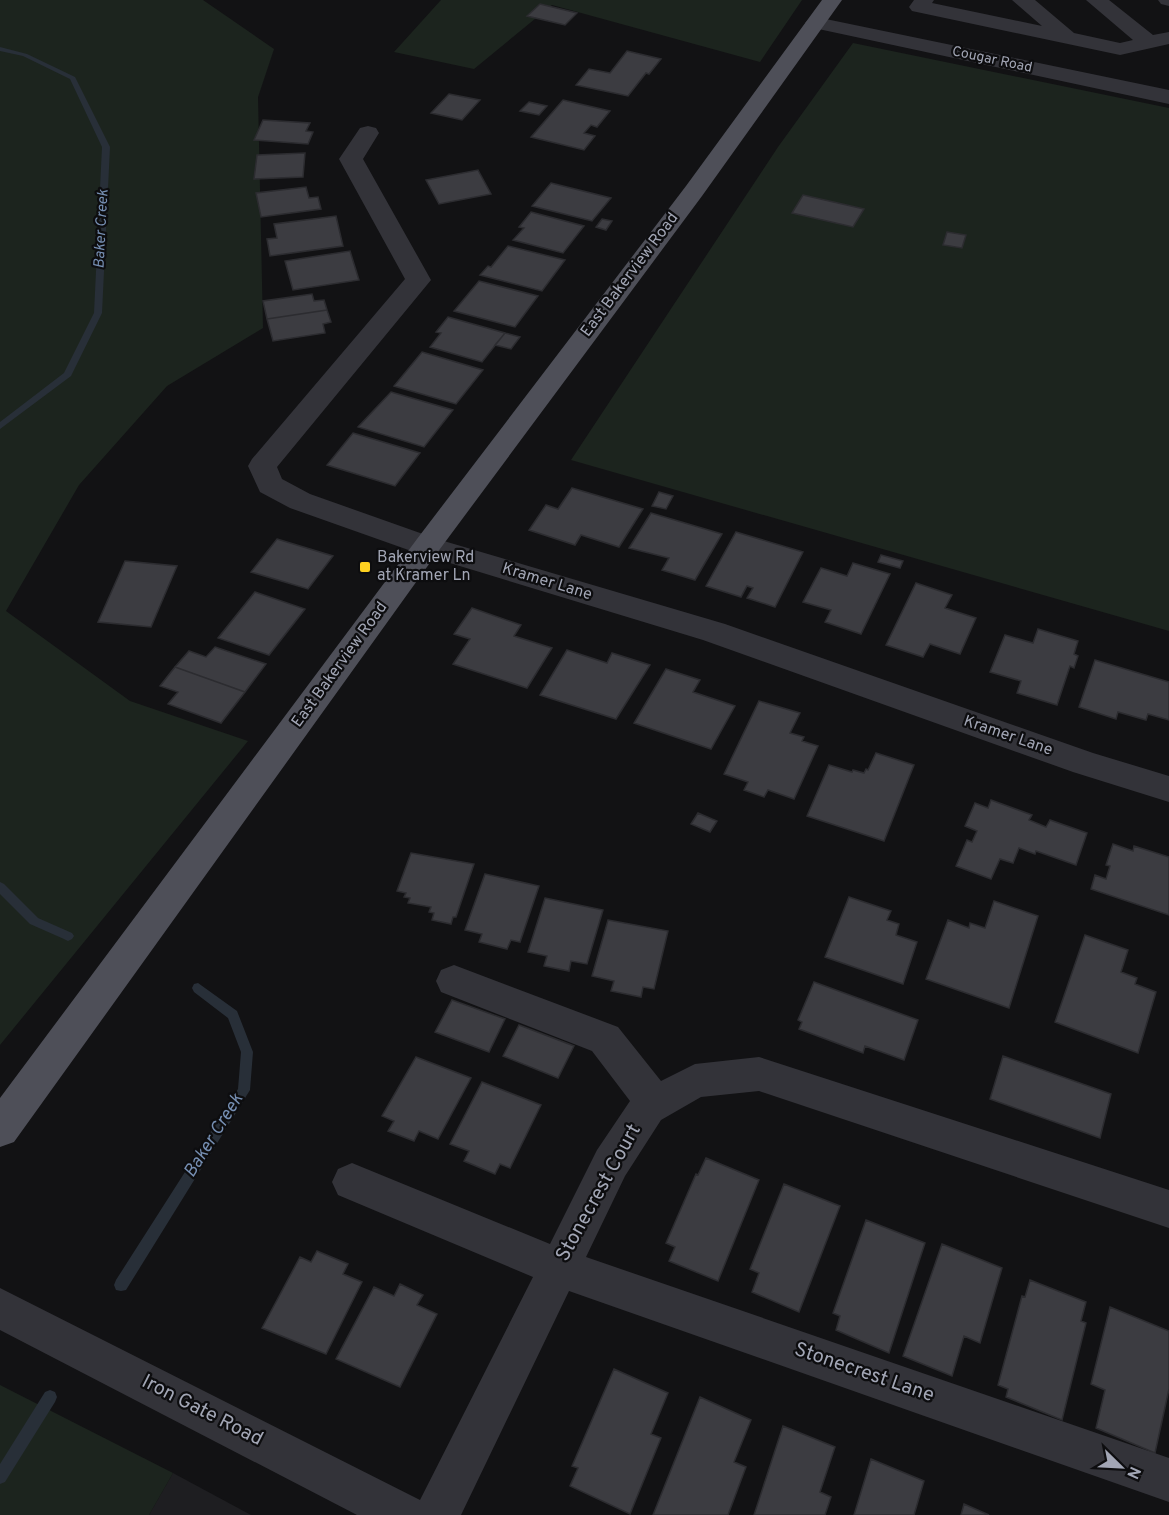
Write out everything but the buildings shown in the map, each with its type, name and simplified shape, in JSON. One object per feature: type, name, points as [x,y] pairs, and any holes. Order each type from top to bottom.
[{"type":"main road","name":"East Bakerview Road","points":[[0,1129],[427,546],[694,191],[824,12]]},
{"type":"street","points":[[924,0],[919,7],[1120,49],[1159,40]]},
{"type":"street","points":[[1022,0],[1068,37]]},
{"type":"street","points":[[1096,0],[1159,40]]},
{"type":"street","name":"Cougar Road","points":[[824,12],[1169,97]]},
{"type":"street","points":[[1142,91],[1169,83]]},
{"type":"street","name":"Kramer Lane","points":[[368,133],[351,159],[418,280],[262,466],[270,485],[300,501],[427,546],[714,632],[1084,763],[1169,789]]},
{"type":"street","points":[[454,981],[605,1039],[655,1103]]},
{"type":"street","name":"Stonecrest Court","points":[[437,1515],[611,1163],[646,1107],[695,1081],[759,1074],[1169,1209]]},
{"type":"street","name":"Stonecrest Lane","points":[[352,1182],[558,1267],[1169,1480]]},
{"type":"street","name":"Iron Gate Road","points":[[0,1308],[404,1515]]},
{"type":"shaded area","points":[[0,0],[203,0],[274,49],[258,97],[263,328],[167,386],[79,485],[6,611],[130,701],[248,741],[0,1045]]},
{"type":"shaded area","points":[[441,0],[802,0],[760,62],[552,5],[474,69],[394,52]]},
{"type":"shaded area","points":[[853,43],[1169,108],[1169,631],[571,460],[778,147]]},
{"type":"shaded area","points":[[0,1385],[173,1473],[149,1515],[0,1515]]},
{"type":"shaded area","points":[[173,1473],[251,1515],[149,1515]]},
{"type":"waterway","name":"Baker Creek","points":[[0,49],[25,55],[73,78],[106,147],[98,313],[68,374],[0,426]]},
{"type":"waterway","name":"Baker Creek","points":[[0,887],[34,921],[68,936]]},
{"type":"waterway","name":"Baker Creek","points":[[121,1285],[244,1090],[247,1052],[233,1015],[198,988]]},
{"type":"waterway","name":"Baker Creek","points":[[0,1477],[50,1397]]},
{"type":"place","name":"Bakerview Rd at Kramer Ln","points":[[365,567]]}]
